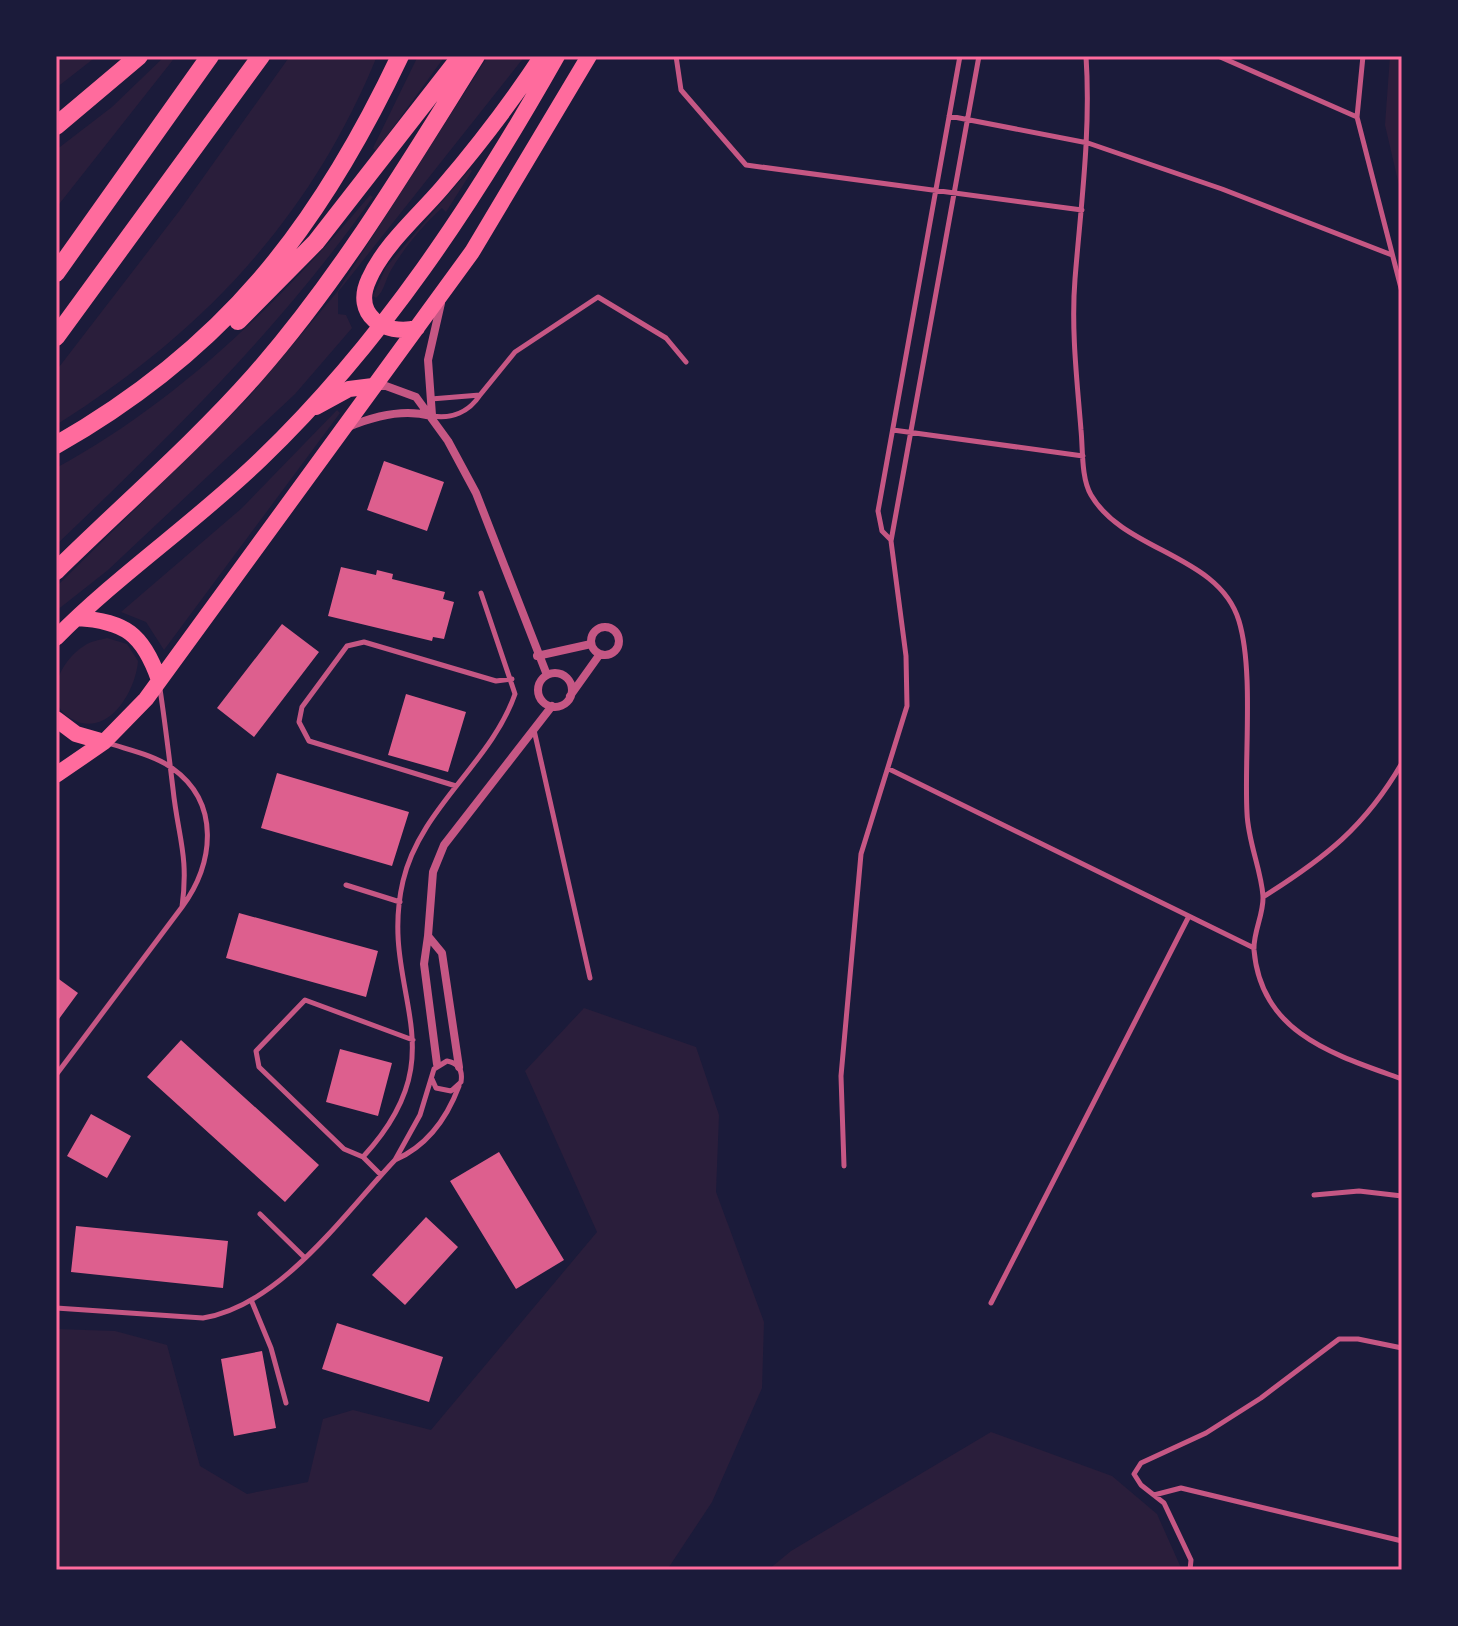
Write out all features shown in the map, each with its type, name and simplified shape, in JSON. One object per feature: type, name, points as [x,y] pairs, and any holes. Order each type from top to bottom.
[{"type":"highway","points":[[56,126],[139,56]]},
{"type":"highway","points":[[56,273],[210,56]]},
{"type":"highway","points":[[56,337],[261,56]]},
{"type":"highway","points":[[56,445],[128,400],[177,363],[235,309],[310,218],[372,116],[400,56]]},
{"type":"highway","points":[[177,363],[198,353],[234,326],[307,253],[388,154],[461,56]]},
{"type":"highway","points":[[56,571],[238,394],[272,355],[370,226],[476,56]]},
{"type":"main road","points":[[417,328],[390,330],[370,317],[364,303],[367,281],[375,267],[478,145],[542,56]]},
{"type":"main road","points":[[56,638],[208,510],[297,420],[380,325],[454,226],[557,56]]},
{"type":"main road","points":[[56,775],[104,742],[159,680],[478,242],[589,56]]},
{"type":"main road","points":[[297,420],[324,401],[349,389],[373,386]]},
{"type":"main road","points":[[77,618],[115,624],[131,632],[144,645],[159,680]]},
{"type":"main road","points":[[56,719],[76,734],[104,742]]},
{"type":"street","points":[[432,416],[428,360],[442,294]]},
{"type":"street","points":[[373,386],[409,394],[432,416],[476,493],[537,656],[547,675]]},
{"type":"street","points":[[341,429],[387,414],[419,412],[432,416]]},
{"type":"street","points":[[608,626],[616,631],[620,639],[617,648],[610,654],[600,654],[591,644],[592,634],[608,626]]},
{"type":"street","points":[[537,656],[591,644]]},
{"type":"street","points":[[570,697],[571,685],[565,676],[547,675],[540,681],[538,691],[542,701],[552,706],[562,705],[570,697],[600,654]]},
{"type":"street","points":[[437,1064],[424,964],[433,872],[444,845],[552,706]]},
{"type":"street","points":[[428,936],[442,953],[459,1067]]},
{"type":"lane","points":[[676,56],[681,90],[746,165],[1082,210]]},
{"type":"lane","points":[[891,541],[882,531],[878,511],[960,56]]},
{"type":"lane","points":[[844,1166],[841,1076],[861,854],[907,706],[906,656],[891,541],[979,56]]},
{"type":"lane","points":[[1086,56],[1088,143],[1075,282],[1076,364],[1088,491],[1102,513],[1123,529],[1202,575],[1224,592],[1239,618],[1245,652],[1247,817],[1263,897],[1254,948],[1272,1009],[1332,1054],[1402,1079]]},
{"type":"lane","points":[[1218,56],[1357,117]]},
{"type":"lane","points":[[1363,56],[1357,117],[1402,292]]},
{"type":"lane","points":[[949,116],[1088,143],[1222,189],[1392,255]]},
{"type":"lane","points":[[432,416],[451,417],[468,410],[515,352],[598,297],[666,338],[686,362]]},
{"type":"lane","points":[[431,399],[480,395]]},
{"type":"lane","points":[[893,430],[1083,456]]},
{"type":"lane","points":[[363,1157],[387,1131],[405,1098],[414,1058],[401,949],[400,902],[414,843],[511,706],[515,694],[481,593]]},
{"type":"lane","points":[[456,786],[309,741],[299,722],[302,707],[347,646],[364,642],[496,681],[512,679]]},
{"type":"lane","points":[[159,680],[186,855],[182,907]]},
{"type":"lane","points":[[534,729],[590,978]]},
{"type":"lane","points":[[56,1075],[198,886],[208,847],[201,805],[188,782],[154,758],[104,742]]},
{"type":"lane","points":[[1263,897],[1316,864],[1348,837],[1381,799],[1402,763]]},
{"type":"lane","points":[[889,769],[1254,948]]},
{"type":"lane","points":[[346,885],[400,902]]},
{"type":"lane","points":[[991,1303],[1188,918]]},
{"type":"lane","points":[[381,1175],[363,1157],[344,1149],[259,1067],[256,1051],[305,1000],[413,1040]]},
{"type":"lane","points":[[56,1308],[203,1318],[225,1314],[252,1302],[304,1257],[395,1160],[420,1115],[437,1064],[447,1061],[459,1067],[462,1077],[441,1122],[422,1144],[395,1160]]},
{"type":"lane","points":[[432,1079],[436,1088],[445,1092],[459,1086]]},
{"type":"lane","points":[[1314,1195],[1359,1191],[1402,1196]]},
{"type":"lane","points":[[260,1214],[304,1257]]},
{"type":"lane","points":[[252,1302],[271,1348],[286,1403]]},
{"type":"lane","points":[[1190,1570],[1191,1560],[1164,1503],[1134,1474],[1141,1463],[1206,1433],[1339,1339],[1402,1348]]},
{"type":"lane","points":[[1154,1496],[1181,1488],[1402,1541]]},
{"type":"shaded area","points":[[56,56],[97,56],[56,88]]},
{"type":"shaded area","points":[[165,56],[176,56],[56,208],[56,150],[112,107]]},
{"type":"shaded area","points":[[290,56],[377,56],[350,115],[320,169],[247,266],[205,310],[159,351],[56,425],[56,371],[180,210]]},
{"type":"shaded area","points":[[418,56],[445,56],[376,151],[373,148]]},
{"type":"shaded area","points":[[488,56],[525,56],[338,292],[338,314],[346,315],[352,328],[295,394],[108,570],[56,611],[56,587],[248,398],[337,292]]},
{"type":"shaded area","points":[[1390,56],[1402,56],[1402,198],[1385,125]]},
{"type":"shaded area","points":[[470,169],[472,171],[446,212],[442,208],[421,229],[396,262],[379,295],[376,298],[373,296],[386,267]]},
{"type":"shaded area","points":[[370,195],[373,197],[337,245],[262,336],[183,421],[56,545],[56,468],[101,442],[185,381],[264,311]]},
{"type":"shaded area","points":[[337,410],[340,413],[164,650],[146,622],[121,612],[242,508]]},
{"type":"shaded area","points":[[107,638],[127,644],[138,661],[126,698],[108,718],[96,723],[70,718],[57,701],[56,691],[62,670],[76,652],[89,643]]},
{"type":"shaded area","points":[[584,1008],[696,1047],[719,1115],[716,1192],[764,1322],[762,1388],[712,1502],[667,1570],[56,1570],[56,1329],[115,1331],[167,1345],[200,1466],[247,1494],[308,1482],[323,1419],[353,1410],[431,1430],[597,1232],[525,1071]]},
{"type":"shaded area","points":[[991,1432],[1112,1476],[1157,1514],[1182,1570],[768,1570],[791,1551]]},
{"type":"building","points":[[384,461],[444,482],[427,531],[367,510]]},
{"type":"building","points":[[341,567],[376,575],[377,570],[393,574],[392,579],[445,592],[443,599],[454,602],[444,639],[433,637],[432,641],[328,616]]},
{"type":"building","points":[[282,624],[319,652],[254,737],[217,708]]},
{"type":"building","points":[[406,694],[466,712],[448,772],[388,755]]},
{"type":"building","points":[[277,773],[409,812],[392,866],[261,828]]},
{"type":"building","points":[[239,913],[378,951],[366,997],[226,958]]},
{"type":"building","points":[[56,977],[78,993],[56,1023]]},
{"type":"building","points":[[181,1040],[319,1165],[285,1202],[147,1077]]},
{"type":"building","points":[[340,1049],[392,1063],[378,1116],[326,1102]]},
{"type":"building","points":[[91,1114],[131,1136],[107,1178],[67,1156]]},
{"type":"building","points":[[499,1152],[564,1260],[516,1289],[450,1181]]},
{"type":"building","points":[[426,1217],[458,1247],[405,1305],[372,1275]]},
{"type":"building","points":[[76,1226],[228,1241],[223,1288],[71,1272]]},
{"type":"building","points":[[337,1323],[443,1357],[429,1402],[322,1369]]},
{"type":"building","points":[[262,1351],[276,1428],[234,1436],[221,1359]]}]
